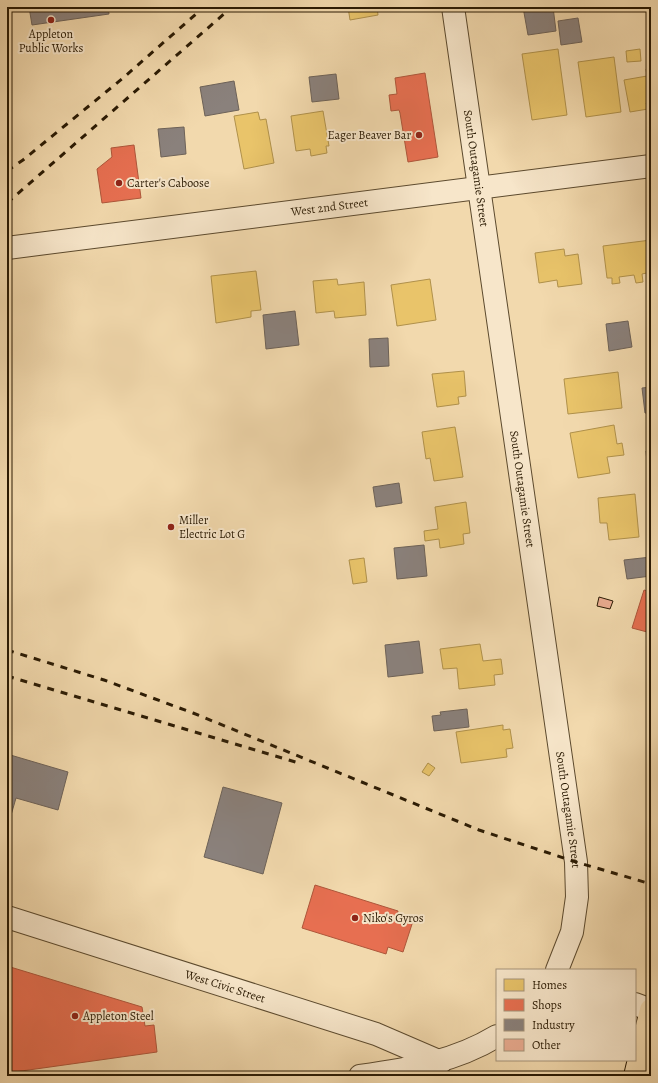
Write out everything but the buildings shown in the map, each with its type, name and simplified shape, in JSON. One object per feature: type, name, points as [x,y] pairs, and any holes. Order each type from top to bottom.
[{"type":"main road","points":[[635,1076],[651,1010]]},
{"type":"street","name":"South Outagamie Street","points":[[453,7],[576,862],[577,898],[572,932],[557,969]]},
{"type":"street","name":"West 2nd Street","points":[[7,248],[651,166]]},
{"type":"street","name":"West Civic Street","points":[[7,917],[376,1034],[441,1062]]},
{"type":"street","points":[[636,1004],[651,1010]]},
{"type":"street","points":[[360,1076],[441,1062],[484,1044],[496,1037]]},
{"type":"railway","points":[[7,171],[23,160],[123,78],[204,7]]},
{"type":"railway","points":[[7,203],[232,7]]},
{"type":"railway","points":[[7,650],[104,680],[193,713],[479,830],[576,862],[651,884]]},
{"type":"railway","points":[[7,676],[302,764]]},
{"type":"place","name":"Appleton Public Works","points":[[51,20]]},
{"type":"place","name":"Eager Beaver Bar","points":[[419,135]]},
{"type":"place","name":"Carter's Caboose","points":[[119,183]]},
{"type":"place","name":"Miller Electric Lot G","points":[[171,527]]},
{"type":"place","name":"Niko's Gyros","points":[[355,918]]},
{"type":"place","name":"Appleton Steel","points":[[75,1016]]}]
